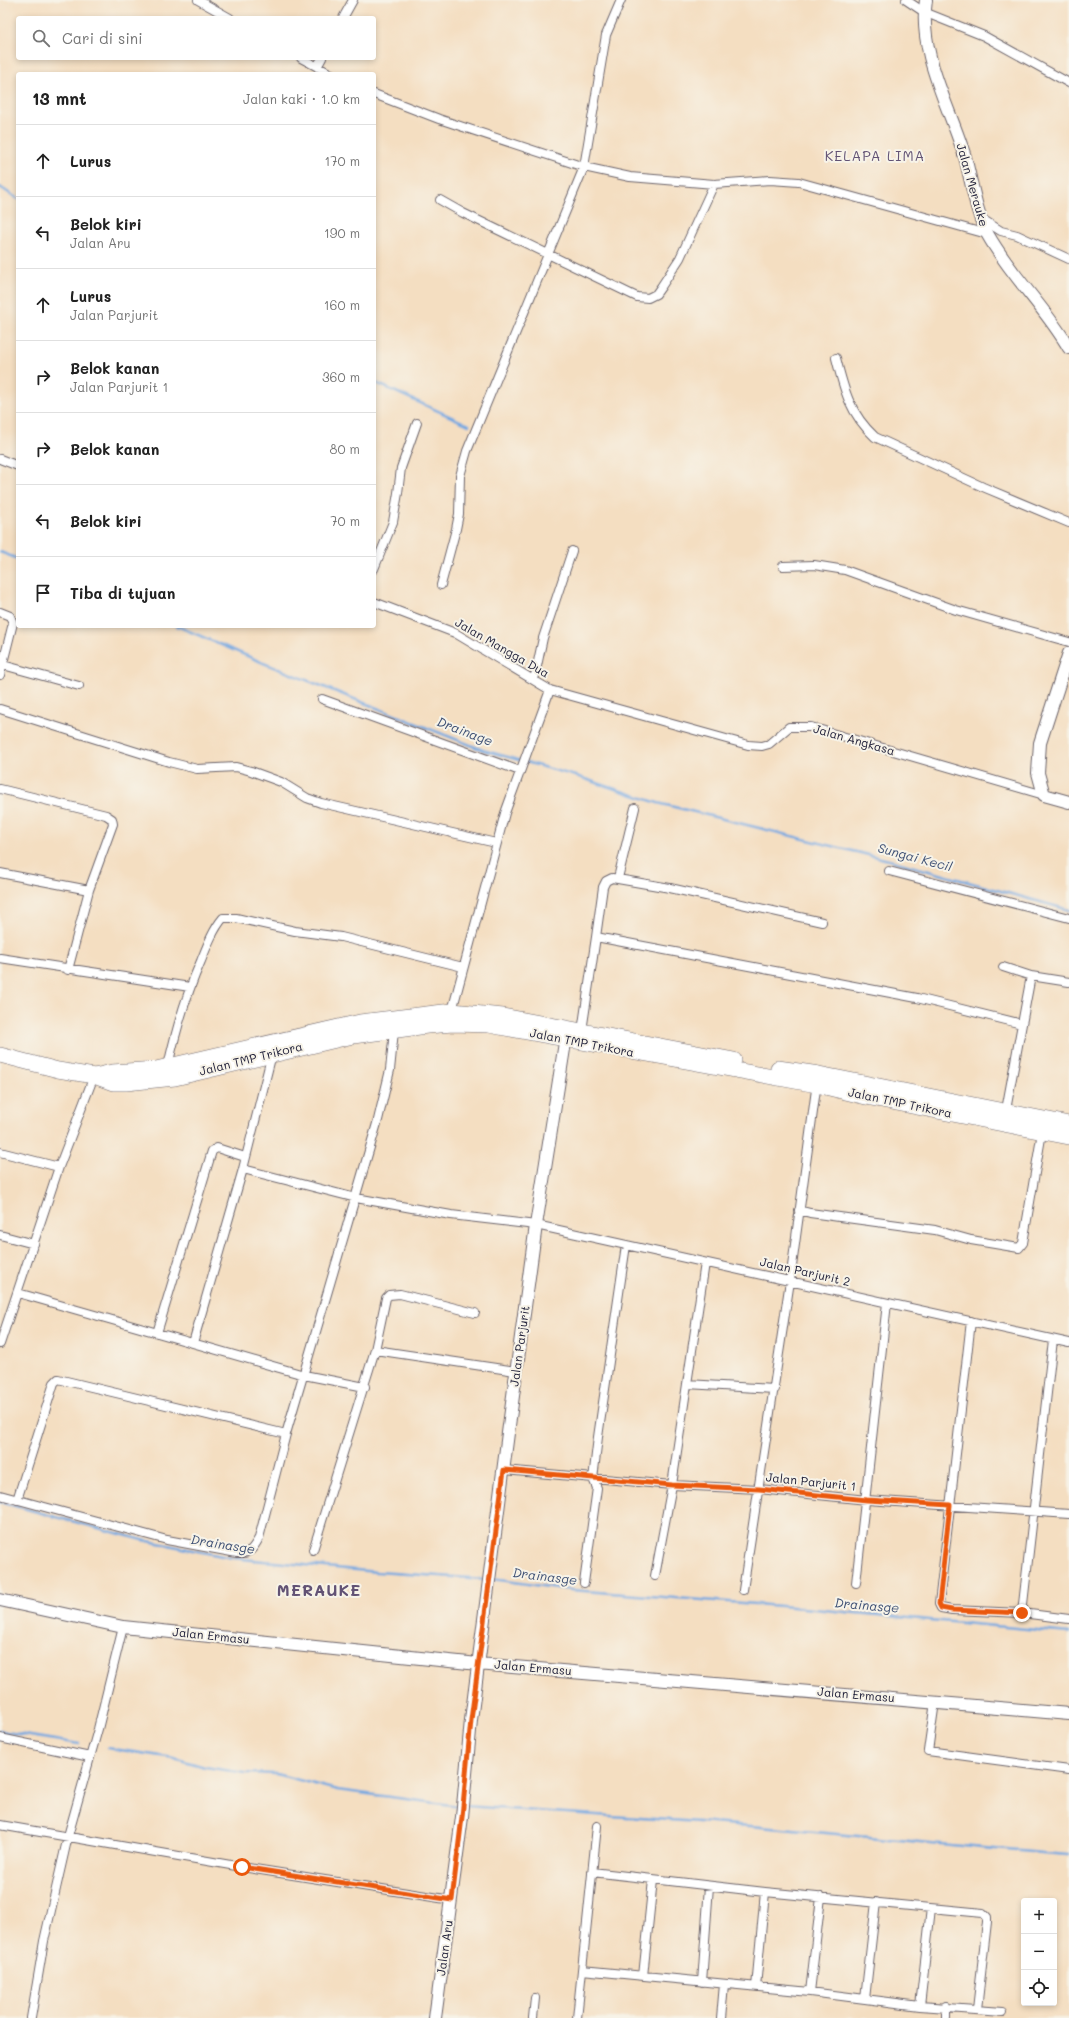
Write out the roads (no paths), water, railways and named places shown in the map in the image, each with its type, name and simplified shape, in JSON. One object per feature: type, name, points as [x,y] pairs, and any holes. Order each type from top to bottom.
[{"type":"highway","name":"Jalan TMP Trikora","points":[[0,1055],[58,1070],[94,1076],[113,1083],[147,1082],[182,1076],[360,1022],[452,1011],[503,1016],[571,1033],[818,1079],[1006,1110],[1028,1122],[1042,1132],[1069,1137]]},
{"type":"highway","name":"Jalan TMP Trikora","points":[[94,1076],[112,1072],[168,1066],[352,1036],[453,1024],[571,1033],[685,1050],[818,1079],[866,1097],[1028,1122],[1069,1124]]},
{"type":"street","points":[[198,0],[226,16]]},
{"type":"street","points":[[344,16],[353,0]]},
{"type":"street","points":[[441,584],[459,514],[460,476],[467,451],[584,167],[606,35],[621,0]]},
{"type":"street","points":[[906,0],[924,12],[984,36],[1069,83]]},
{"type":"street","name":"Jalan Merauke","points":[[926,0],[924,12],[933,67],[965,156],[987,234],[999,254],[1069,348]]},
{"type":"street","points":[[305,60],[327,72]]},
{"type":"street","points":[[317,67],[321,60]]},
{"type":"street","points":[[376,95],[439,120],[584,167],[630,177],[714,184],[770,180],[799,182],[987,234]]},
{"type":"street","points":[[440,200],[463,213],[637,297],[648,298],[656,294],[680,258],[714,184]]},
{"type":"street","points":[[982,219],[1001,231],[1017,235],[1069,259]]},
{"type":"street","points":[[836,358],[846,397],[862,425],[875,437],[983,487],[1069,523]]},
{"type":"street","points":[[376,564],[393,522],[401,468],[416,423]]},
{"type":"street","points":[[0,459],[16,465]]},
{"type":"street","points":[[534,680],[544,632],[572,551]]},
{"type":"street","points":[[783,566],[814,565],[845,570],[956,610],[1069,642]]},
{"type":"street","name":"Jalan Mangga Dua","points":[[376,603],[455,633],[550,690]]},
{"type":"street","points":[[0,612],[10,616],[13,623],[0,675]]},
{"type":"street","points":[[1044,794],[1038,773],[1040,743],[1069,653]]},
{"type":"street","points":[[3,665],[79,686]]},
{"type":"street","points":[[452,1011],[496,844],[530,743],[550,690]]},
{"type":"street","name":"Jalan Angkasa","points":[[550,690],[748,745],[762,746],[769,744],[789,727],[811,727],[1069,802]]},
{"type":"street","points":[[322,699],[521,769]]},
{"type":"street","points":[[0,709],[169,762],[202,769],[236,767],[280,782],[307,798],[321,803],[496,844]]},
{"type":"street","points":[[0,789],[106,815],[112,818],[113,824],[89,890],[68,970]]},
{"type":"street","points":[[618,878],[636,808]]},
{"type":"street","points":[[889,871],[1069,918]]},
{"type":"street","points":[[0,873],[89,890]]},
{"type":"street","points":[[571,1033],[596,937],[603,887],[606,881],[612,878],[618,878],[822,922]]},
{"type":"street","points":[[168,1066],[178,1023],[190,987],[218,924],[223,918],[229,917],[295,931],[341,937],[463,967]]},
{"type":"street","points":[[596,937],[917,998],[1022,1024]]},
{"type":"street","points":[[0,958],[68,970],[190,987]]},
{"type":"street","points":[[1003,967],[1031,976],[1069,982]]},
{"type":"street","points":[[1006,1110],[1031,976]]},
{"type":"street","points":[[0,1495],[167,1540],[246,1554],[251,1551],[259,1538],[286,1434],[356,1198],[384,1097],[390,1070],[394,1031]]},
{"type":"street","name":"Jalan Parjurit","points":[[478,1664],[536,1225],[571,1033]]},
{"type":"street","points":[[193,1343],[243,1169],[274,1048]]},
{"type":"street","points":[[0,1344],[3,1328],[18,1293],[59,1167],[94,1076]]},
{"type":"street","points":[[743,1590],[775,1389],[818,1079]]},
{"type":"street","points":[[799,1210],[810,1213],[935,1230],[971,1240],[1019,1248],[1023,1243],[1042,1132]]},
{"type":"street","points":[[157,1333],[212,1151],[217,1148],[245,1157]]},
{"type":"street","points":[[0,1152],[59,1167]]},
{"type":"street","name":"Jalan Parjurit 2","points":[[243,1169],[356,1198],[451,1215],[536,1225],[1069,1343]]},
{"type":"street","points":[[0,1235],[34,1244]]},
{"type":"street","points":[[584,1583],[597,1488],[593,1479],[626,1245]]},
{"type":"street","points":[[655,1576],[672,1485],[704,1262]]},
{"type":"street","points":[[18,1293],[304,1375],[365,1388]]},
{"type":"street","points":[[313,1550],[365,1388],[386,1298],[389,1294],[400,1294],[475,1313]]},
{"type":"street","points":[[856,1583],[867,1500],[887,1303]]},
{"type":"street","points":[[971,1321],[939,1604],[941,1608],[952,1610],[1022,1613],[1069,1619]]},
{"type":"street","points":[[1022,1613],[1032,1512],[1053,1340]]},
{"type":"street","points":[[375,1350],[516,1371]]},
{"type":"street","points":[[16,1500],[54,1383],[58,1379],[286,1434]]},
{"type":"street","points":[[687,1384],[775,1389]]},
{"type":"street","name":"Jalan Parjurit 1","points":[[504,1470],[593,1479],[672,1485],[759,1489],[867,1500],[1069,1514]]},
{"type":"street","name":"Jalan Ermasu","points":[[0,1600],[123,1627],[478,1664],[1069,1714]]},
{"type":"street","points":[[31,2018],[44,1941],[68,1836],[123,1627]]},
{"type":"street","name":"Jalan Aru","points":[[435,2018],[452,1900],[478,1664]]},
{"type":"street","points":[[935,1702],[928,1751],[1069,1770]]},
{"type":"street","points":[[0,1738],[90,1757]]},
{"type":"street","points":[[0,1825],[250,1868],[452,1900]]},
{"type":"street","points":[[577,2018],[597,1826]]},
{"type":"street","points":[[592,1872],[765,1892],[983,1913],[987,1916],[976,2009]]},
{"type":"street","points":[[643,1976],[653,1880]]},
{"type":"street","points":[[702,1982],[709,1886]]},
{"type":"street","points":[[756,1987],[765,1892]]},
{"type":"street","points":[[810,1992],[821,1897]]},
{"type":"street","points":[[865,1999],[876,1902]]},
{"type":"street","points":[[920,2006],[931,1908]]},
{"type":"street","points":[[582,1970],[810,1992],[920,2006],[946,2006],[1003,2012]]},
{"type":"street","points":[[721,2018],[724,1984]]},
{"type":"street","points":[[533,2018],[535,1998]]},
{"type":"street","points":[[946,2006],[946,2018]]},
{"type":"waterway","points":[[0,187],[16,198]]},
{"type":"waterway","points":[[376,383],[469,425]]},
{"type":"waterway","name":"Drainage","points":[[0,552],[16,558]]},
{"type":"waterway","name":"Drainage","points":[[182,628],[266,664],[483,750],[579,777],[658,803],[897,862],[1069,910]]},
{"type":"waterway","name":"Drainasge","points":[[0,1502],[143,1540],[232,1558],[377,1572],[485,1579]]},
{"type":"waterway","name":"Drainasge","points":[[492,1579],[571,1590],[781,1606],[1069,1633]]},
{"type":"waterway","points":[[0,1731],[79,1744]]},
{"type":"waterway","points":[[107,1748],[174,1758],[205,1767],[245,1773],[276,1774],[337,1790],[459,1806]]},
{"type":"waterway","points":[[466,1806],[745,1826],[1069,1855]]},
{"type":"district","name":"KELAPA LIMA","points":[[875,156]]},
{"type":"district","name":"MERAUKE","points":[[319,1590]]},
{"type":"water label","name":"Sungai Kecil","points":[[915,857]]}]
